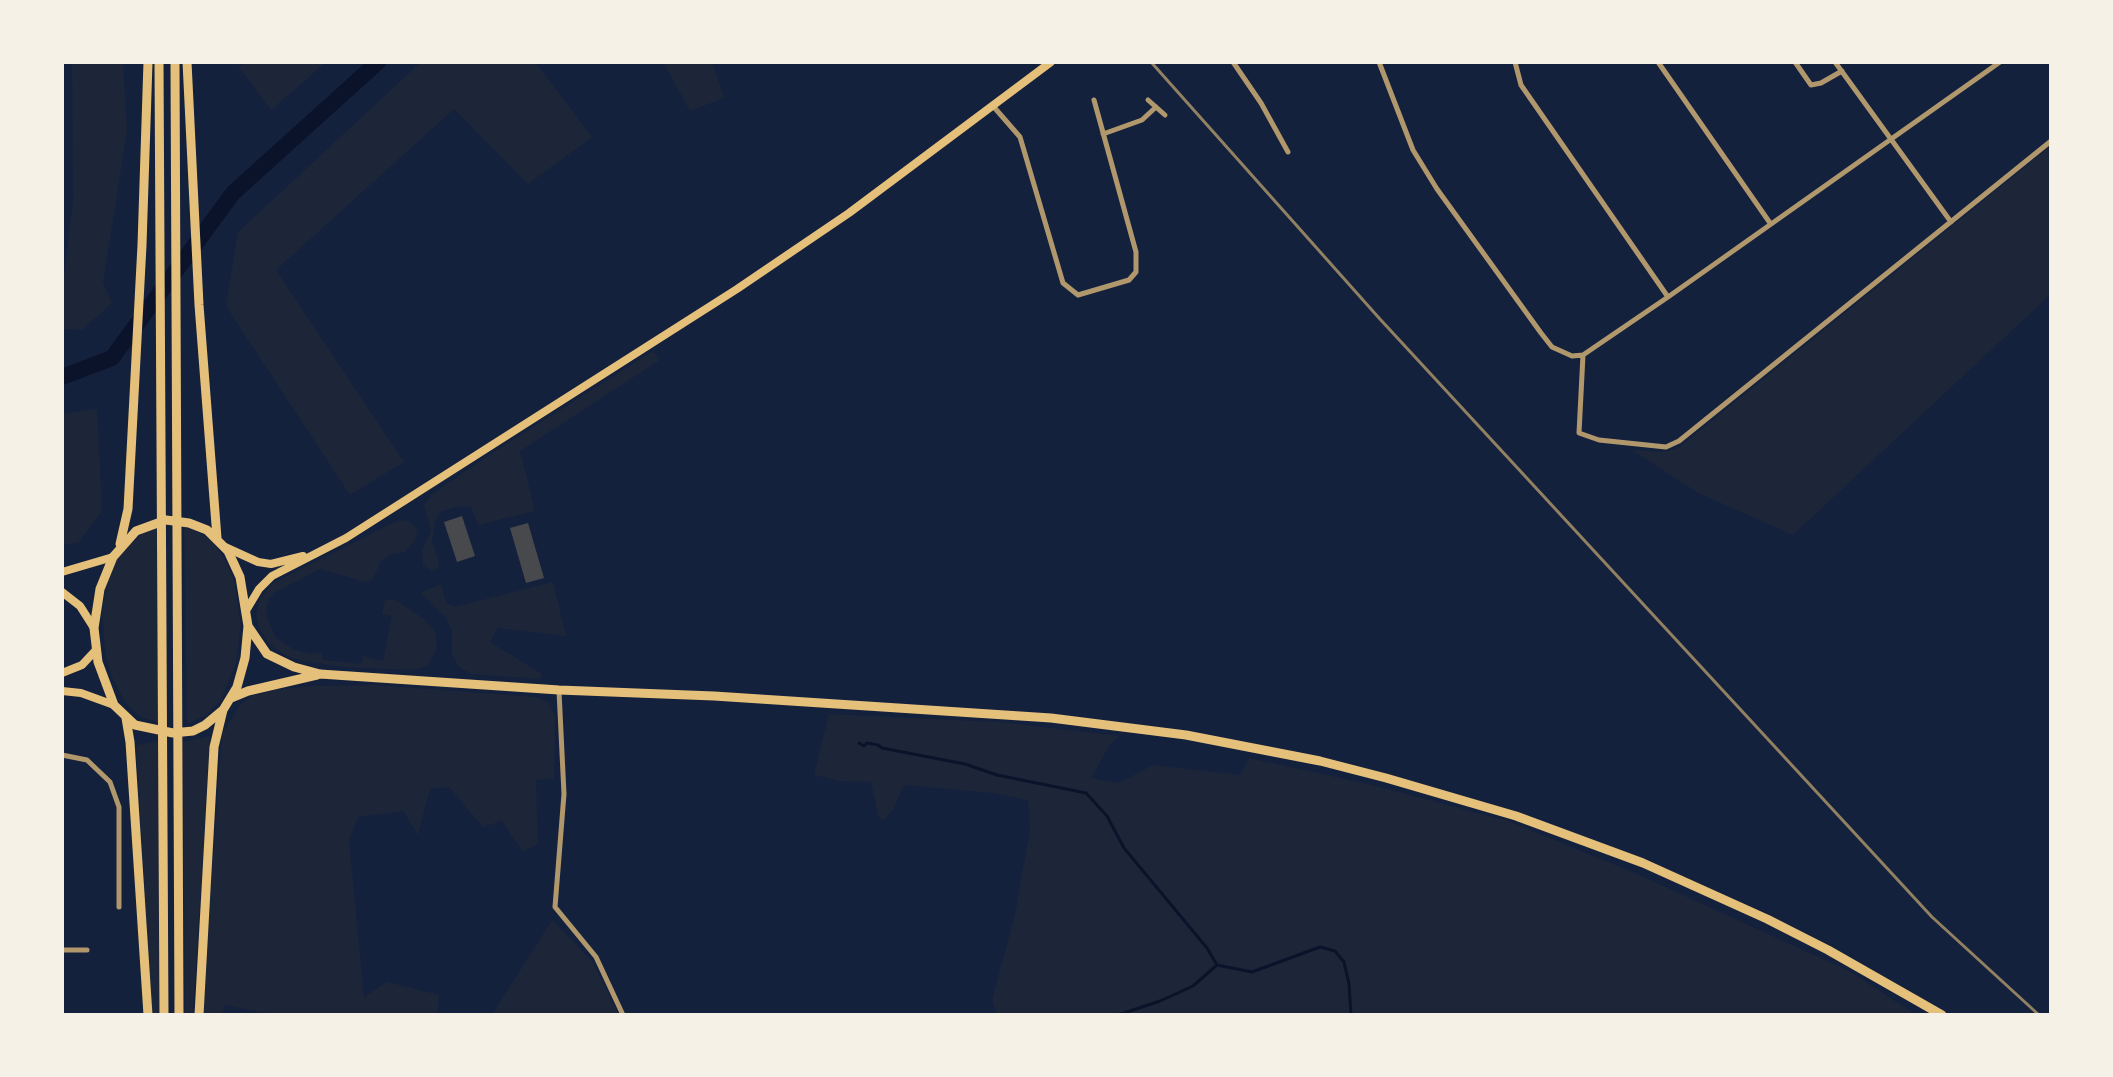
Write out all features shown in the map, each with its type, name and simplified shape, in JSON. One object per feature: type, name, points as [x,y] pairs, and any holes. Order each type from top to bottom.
[{"type":"highway","points":[[119,548],[128,509],[148,62]]},
{"type":"highway","points":[[159,62],[164,1015]]},
{"type":"highway","points":[[175,62],[179,1015]]},
{"type":"highway","points":[[187,62],[199,305],[217,538]]},
{"type":"highway","points":[[173,520],[198,526],[217,538],[240,577],[248,626],[245,658],[237,687],[223,710],[193,731],[173,733],[146,729],[126,718],[114,705],[103,682],[94,628],[100,589],[119,548],[145,526],[173,520]]},
{"type":"highway","points":[[248,626],[267,654],[294,667],[320,674],[1051,718],[1186,735],[1320,761],[1503,812],[1643,863],[1791,932],[1942,1015]]},
{"type":"highway","points":[[231,698],[320,674]]},
{"type":"highway","points":[[199,1015],[214,747],[223,710]]},
{"type":"highway","points":[[126,718],[148,1015]]},
{"type":"main road","points":[[247,609],[259,589],[272,576],[346,538],[677,328],[849,213],[1051,62]]},
{"type":"main road","points":[[224,547],[248,559],[271,564],[313,553]]},
{"type":"main road","points":[[62,572],[113,557]]},
{"type":"main road","points":[[62,592],[80,606],[94,628]]},
{"type":"main road","points":[[62,673],[82,665],[96,650]]},
{"type":"main road","points":[[62,691],[81,693],[114,705]]},
{"type":"street","points":[[1233,62],[1261,103],[1288,152]]},
{"type":"street","points":[[1379,62],[1413,150],[1437,189],[1552,347],[1562,354],[1583,355],[2000,62]]},
{"type":"street","points":[[1515,62],[1521,85],[1668,297]]},
{"type":"street","points":[[1658,62],[1770,223]]},
{"type":"street","points":[[1795,62],[1811,85],[1842,71]]},
{"type":"street","points":[[1835,62],[1951,222]]},
{"type":"street","points":[[993,106],[1020,137],[1063,283],[1078,295],[1129,280],[1136,272],[1136,252],[1094,100]]},
{"type":"street","points":[[1148,100],[1165,115]]},
{"type":"street","points":[[1103,134],[1142,120],[1156,107]]},
{"type":"street","points":[[1583,355],[1579,433],[1599,440],[1666,447],[1679,441],[2051,141]]},
{"type":"street","points":[[559,690],[564,794],[555,907],[596,957],[623,1015]]},
{"type":"street","points":[[62,755],[87,760],[110,782],[119,807],[119,907]]},
{"type":"street","points":[[62,950],[87,950]]},
{"type":"shaded area","points":[[72,62],[123,62],[127,132],[103,282],[112,303],[82,330],[62,329],[62,293],[73,200]]},
{"type":"shaded area","points":[[252,62],[326,62],[271,110],[238,66]]},
{"type":"shaded area","points":[[421,62],[535,62],[592,137],[528,184],[454,109],[276,270],[404,462],[350,495],[226,306],[238,232]]},
{"type":"shaded area","points":[[663,62],[712,62],[724,98],[690,111]]},
{"type":"shaded area","points":[[2051,146],[2051,294],[1793,535],[1698,493],[1632,450],[1664,452],[1678,448]]},
{"type":"shaded area","points":[[653,351],[660,360],[520,451],[535,511],[478,525],[471,507],[441,511],[435,521],[432,541],[440,566],[432,572],[423,565],[422,551],[431,531],[424,505],[431,495]]},
{"type":"shaded area","points":[[97,409],[102,511],[79,542],[62,545],[62,414]]},
{"type":"shaded area","points":[[404,520],[417,529],[416,539],[405,552],[391,554],[381,561],[373,579],[365,582],[320,569],[274,593],[268,601],[266,614],[275,637],[295,650],[311,654],[322,652],[323,660],[361,664],[363,656],[383,661],[392,616],[382,614],[385,600],[396,600],[424,619],[435,631],[437,649],[427,666],[412,670],[343,667],[287,656],[269,644],[259,628],[256,615],[260,598],[273,583]]},
{"type":"shaded area","points":[[184,527],[211,540],[226,561],[234,580],[241,625],[236,663],[221,700],[207,715],[187,724]]},
{"type":"shaded area","points":[[157,528],[159,723],[139,716],[125,702],[111,675],[105,652],[102,610],[108,578],[120,554],[143,533]]},
{"type":"shaded area","points":[[553,582],[566,636],[498,628],[490,642],[542,674],[540,679],[471,674],[458,666],[452,654],[452,631],[447,619],[420,593],[441,584],[446,602],[454,607]]},
{"type":"shaded area","points":[[376,685],[535,697],[548,702],[555,717],[554,778],[536,780],[538,844],[523,852],[502,821],[483,827],[449,787],[430,789],[418,835],[403,811],[358,817],[349,840],[364,997],[387,982],[439,995],[437,1015],[276,1015],[224,1005],[223,1015],[202,1015],[222,734],[239,706],[251,696],[311,686]]},
{"type":"shaded area","points":[[829,714],[999,722],[1119,736],[1109,746],[1091,778],[1119,783],[1153,765],[1240,775],[1249,758],[1368,784],[1508,821],[1637,874],[1851,972],[1916,1015],[997,1015],[992,1000],[1015,915],[1030,829],[1028,800],[993,793],[904,785],[893,810],[883,821],[878,816],[871,782],[841,781],[814,775]]},
{"type":"shaded area","points":[[210,736],[193,1015],[185,1015],[183,742]]},
{"type":"shaded area","points":[[160,741],[160,1015],[152,1015],[136,745]]},
{"type":"shaded area","points":[[552,920],[592,961],[619,1015],[492,1015]]},
{"type":"building","points":[[462,516],[475,556],[457,562],[444,522]]},
{"type":"building","points":[[528,523],[544,578],[526,583],[510,528]]},
{"type":"waterway","points":[[62,377],[112,358],[233,193],[378,62]]},
{"type":"waterway","points":[[859,743],[1086,793],[1107,816],[1124,848],[1207,948],[1217,965]]},
{"type":"waterway","points":[[1118,1015],[1193,986],[1217,965],[1252,972],[1320,947],[1335,951],[1344,962],[1351,1015]]},
{"type":"railway","points":[[1151,62],[1379,318],[1932,917],[2039,1015]]}]
